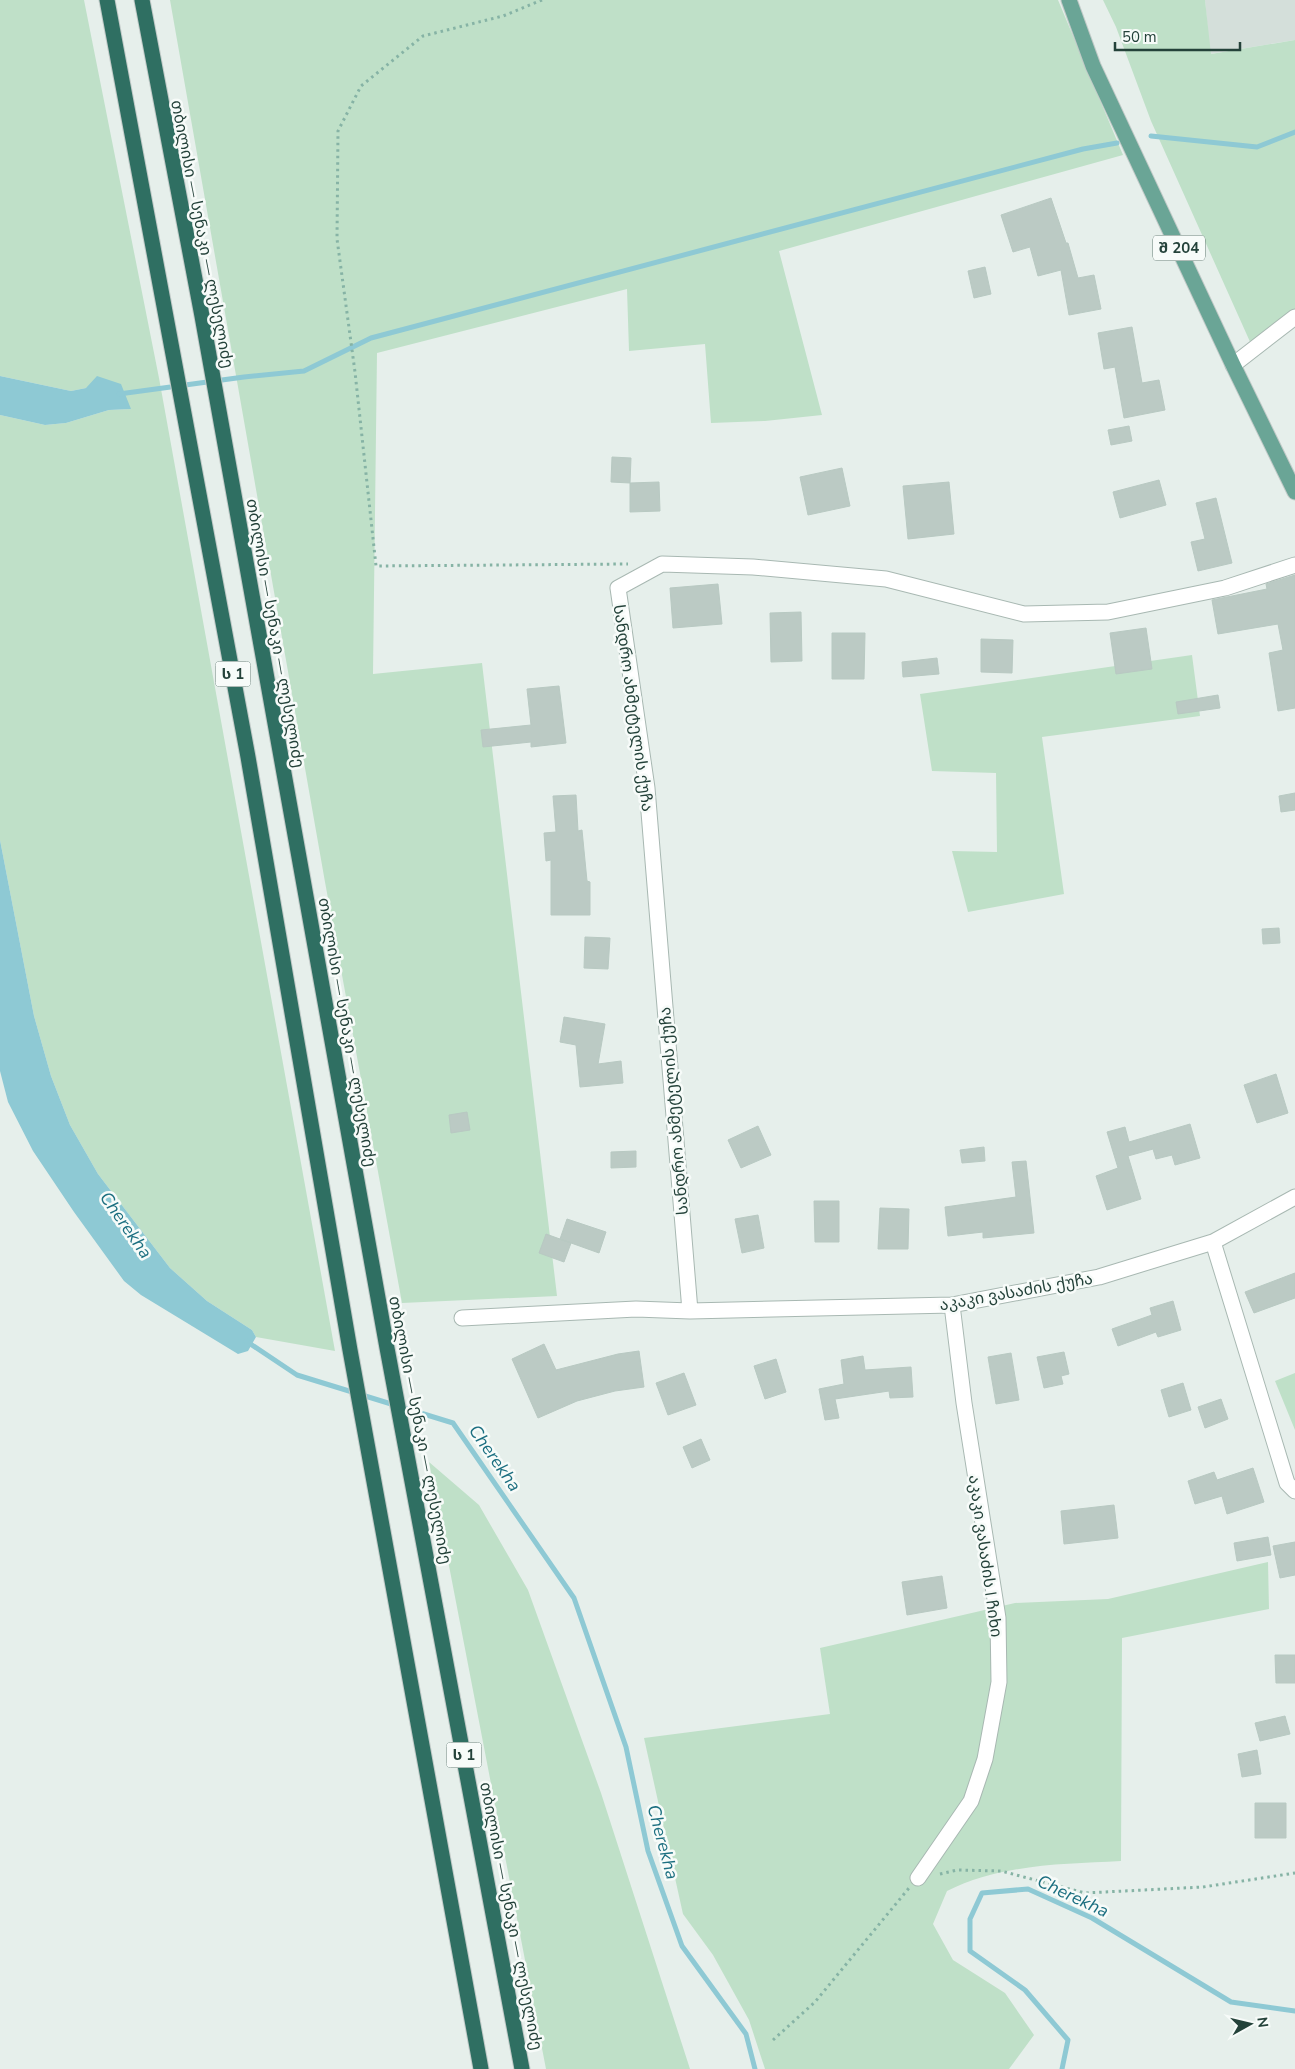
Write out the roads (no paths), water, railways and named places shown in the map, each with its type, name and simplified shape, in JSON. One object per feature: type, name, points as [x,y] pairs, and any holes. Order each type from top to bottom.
[{"type":"highway","name":"ს 1","points":[[107,0],[246,748],[367,1446],[481,2069]]},
{"type":"highway","name":"თბილისი — სენაკი — ლესელიძე","points":[[142,0],[202,316],[387,1348],[522,2069]]},
{"type":"highway","points":[[147,29],[148,0]]},
{"type":"main road","name":"შ 204","points":[[1069,0],[1093,66],[1233,365],[1295,492]]},
{"type":"street","points":[[1233,365],[1295,317]]},
{"type":"street","name":"სანდრო ახმეტელის ქუჩა","points":[[690,1311],[647,788],[618,588],[662,564],[753,567],[886,579],[1024,614],[1108,612],[1225,588],[1295,565]]},
{"type":"street","name":"აკაკი ვასაძის ქუჩა","points":[[462,1318],[636,1309],[690,1311],[952,1305],[1099,1277],[1213,1242],[1295,1197]]},
{"type":"street","points":[[1213,1242],[1287,1483],[1295,1491]]},
{"type":"street","name":"აკაკი ვასაძის I ჩიხი","points":[[918,1878],[971,1801],[985,1759],[999,1682],[998,1618],[964,1403],[952,1305]]},
{"type":"water","points":[[0,376],[71,391],[86,388],[97,376],[121,384],[131,409],[109,410],[66,423],[45,425],[0,415]]},
{"type":"water","points":[[0,840],[34,1016],[51,1076],[70,1125],[98,1174],[170,1268],[207,1301],[252,1330],[256,1337],[248,1351],[238,1354],[141,1295],[124,1281],[33,1151],[8,1102],[0,1071]]},
{"type":"waterway","points":[[1151,136],[1257,147],[1295,132]]},
{"type":"waterway","points":[[119,394],[304,371],[371,338],[1083,149],[1117,143]]},
{"type":"waterway","name":"Cherekha","points":[[246,1341],[297,1375],[453,1423],[574,1598],[626,1747],[648,1851],[682,1946],[746,2034],[755,2069]]},
{"type":"waterway","name":"Cherekha","points":[[1062,2069],[1068,2040],[1025,1990],[970,1951],[970,1919],[982,1893],[1028,1889],[1092,1918],[1231,2002],[1295,2011]]}]
